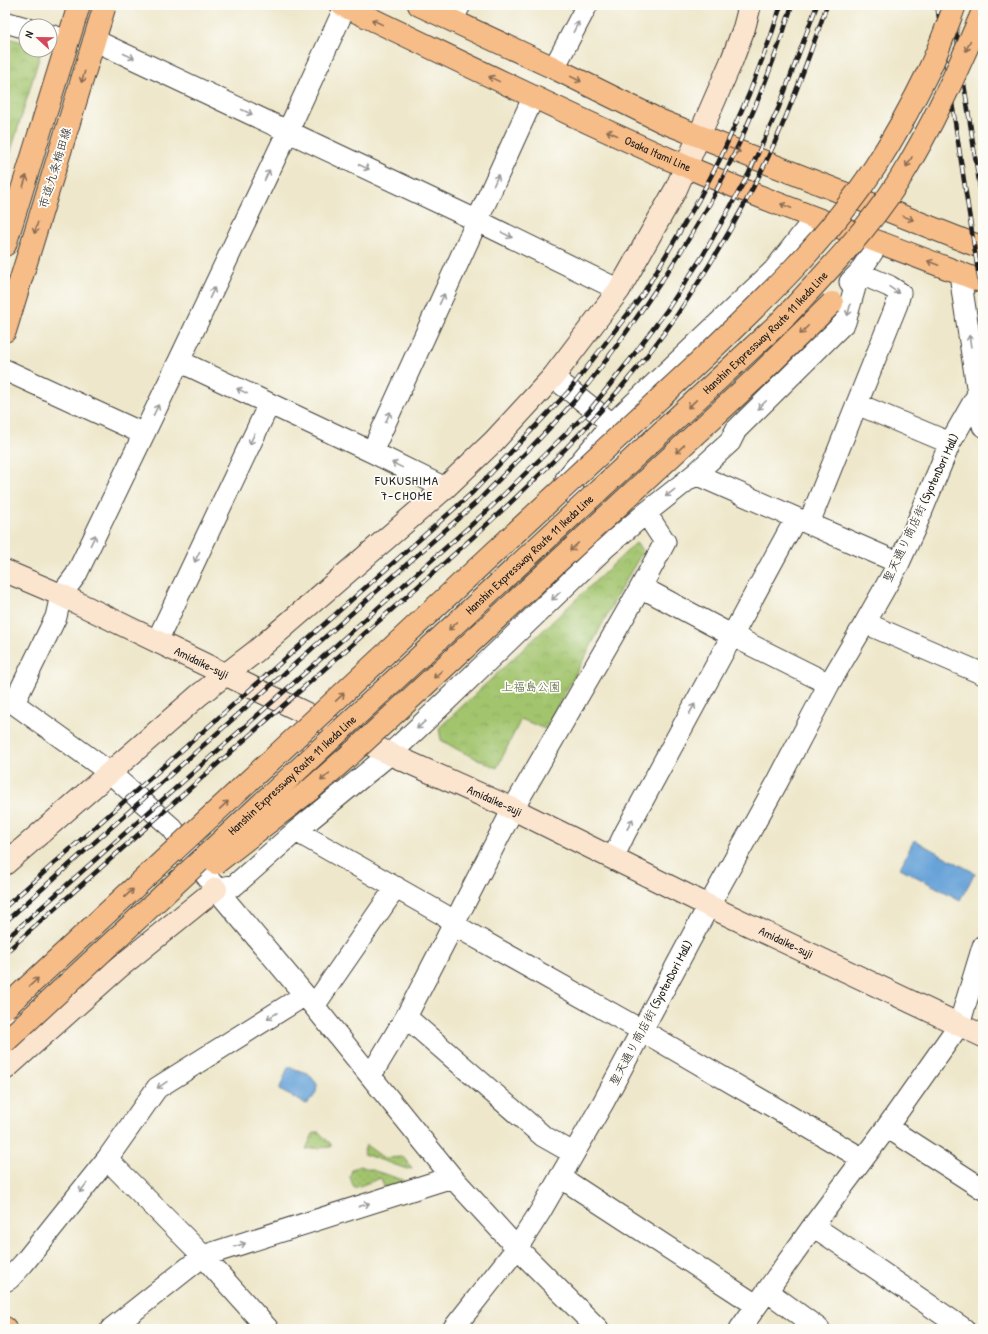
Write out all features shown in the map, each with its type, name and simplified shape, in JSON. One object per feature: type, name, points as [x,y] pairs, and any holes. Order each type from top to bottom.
[{"type":"main road","name":"市道九条梅田線","points":[[5,244],[59,38],[79,5]]},
{"type":"main road","name":"市道九条梅田線","points":[[5,331],[105,5]]},
{"type":"main road","points":[[419,5],[456,12],[554,68],[661,121],[983,248]]},
{"type":"main road","name":"Hanshin Expressway Route 11 Ikeda Line","points":[[5,1008],[703,358],[761,303],[801,262],[842,212],[875,168],[900,126],[930,68],[955,5]]},
{"type":"main road","name":"Osaka Itami Line","points":[[344,6],[533,98],[686,166],[815,218],[983,282]]},
{"type":"main road","name":"Hanshin Expressway Route 11 Ikeda Line","points":[[5,1042],[733,366],[781,321],[821,279],[863,230],[901,176],[926,134],[952,83],[983,11]]},
{"type":"main road","points":[[127,929],[167,902],[310,790],[460,654],[754,380],[832,303]]},
{"type":"street","points":[[554,68],[587,5]]},
{"type":"street","points":[[5,864],[110,772],[225,675],[255,652],[445,488],[494,441],[553,377],[619,290],[676,189],[732,60],[744,28],[750,5]]},
{"type":"street","points":[[344,6],[288,131],[144,434],[76,575],[61,595],[56,617],[9,700],[110,772],[172,828],[216,889],[371,1075],[452,1177],[517,1248],[598,1329]]},
{"type":"street","points":[[5,22],[18,26]]},
{"type":"street","points":[[94,40],[478,221],[619,290]]},
{"type":"street","points":[[372,452],[533,98]]},
{"type":"street","points":[[606,547],[566,479],[612,424],[774,270],[815,218]]},
{"type":"street","points":[[832,303],[859,273],[879,242]]},
{"type":"street","points":[[613,858],[733,636],[802,521],[857,404],[898,304],[900,294],[889,286],[859,273]]},
{"type":"street","points":[[5,1069],[117,969],[216,889],[235,885],[296,831],[390,754],[606,547],[695,474],[730,442],[736,430],[845,322],[859,273]]},
{"type":"street","points":[[960,273],[983,426]]},
{"type":"street","points":[[179,361],[445,488]]},
{"type":"street","points":[[5,370],[144,434]]},
{"type":"street","points":[[553,377],[612,424]]},
{"type":"street","name":"聖天通り商店街 (SyotenDori Mall)","points":[[453,1329],[517,1248],[540,1212],[602,1103],[778,781],[829,684],[866,623],[899,563],[950,443],[978,394]]},
{"type":"street","points":[[157,641],[269,404]]},
{"type":"street","points":[[857,404],[950,443]]},
{"type":"street","points":[[695,474],[899,563]]},
{"type":"street","points":[[371,1075],[406,1017],[513,809],[641,587],[665,542],[646,513]]},
{"type":"street","name":"Amidaike-suji","points":[[5,571],[61,595],[390,754],[513,809],[709,906],[983,1036]]},
{"type":"street","points":[[641,587],[733,636],[829,684]]},
{"type":"street","points":[[866,623],[983,674]]},
{"type":"street","points":[[296,831],[444,915],[454,926],[641,1030],[863,1159]]},
{"type":"street","points":[[5,1281],[9,1279],[23,1264],[107,1159],[157,1088],[310,1001],[396,887]]},
{"type":"street","points":[[740,1329],[813,1226],[887,1127],[959,1025],[983,946]]},
{"type":"street","points":[[406,1017],[543,1136],[573,1153]]},
{"type":"street","points":[[887,1127],[983,1189]]},
{"type":"street","points":[[107,1159],[203,1256],[268,1329]]},
{"type":"street","points":[[111,1329],[203,1256],[452,1177]]},
{"type":"street","points":[[560,1177],[762,1298],[820,1329]]},
{"type":"street","points":[[813,1226],[964,1329]]},
{"type":"green space","points":[[5,37],[18,41],[18,58],[39,58],[5,171]]},
{"type":"green space","name":"上福島公園","points":[[636,543],[643,551],[619,592],[545,729],[521,719],[497,768],[460,751],[441,740],[439,728]]},
{"type":"green space","points":[[319,1132],[331,1144],[331,1147],[306,1149],[313,1134]]},
{"type":"green space","points":[[366,1145],[384,1158],[403,1157],[412,1168],[407,1169],[363,1154]]},
{"type":"green space","points":[[360,1166],[403,1180],[406,1183],[385,1190],[381,1178],[354,1188],[350,1177],[352,1169]]},
{"type":"water","points":[[914,840],[975,873],[960,900],[900,868]]},
{"type":"water","points":[[288,1067],[308,1073],[317,1084],[314,1096],[306,1104],[279,1090]]},
{"type":"railway","points":[[5,907],[472,493],[568,392],[643,294],[699,199],[719,161],[749,94],[781,5]]},
{"type":"railway","points":[[5,922],[479,500],[564,413],[590,382],[651,297],[682,251],[710,203],[756,106],[792,5]]},
{"type":"railway","points":[[5,940],[488,510],[589,411],[667,310],[702,257],[728,211],[749,173],[779,107],[817,5]]},
{"type":"railway","points":[[5,953],[490,522],[570,444],[608,403],[677,315],[742,209],[765,165],[782,125],[827,5]]},
{"type":"railway","points":[[937,5],[983,304]]},
{"type":"railway","points":[[952,5],[983,208]]},
{"type":"railway","points":[[976,5],[983,41]]},
{"type":"district","name":"FUKUSHIMA 7-CHOME","points":[[407,488]]}]
